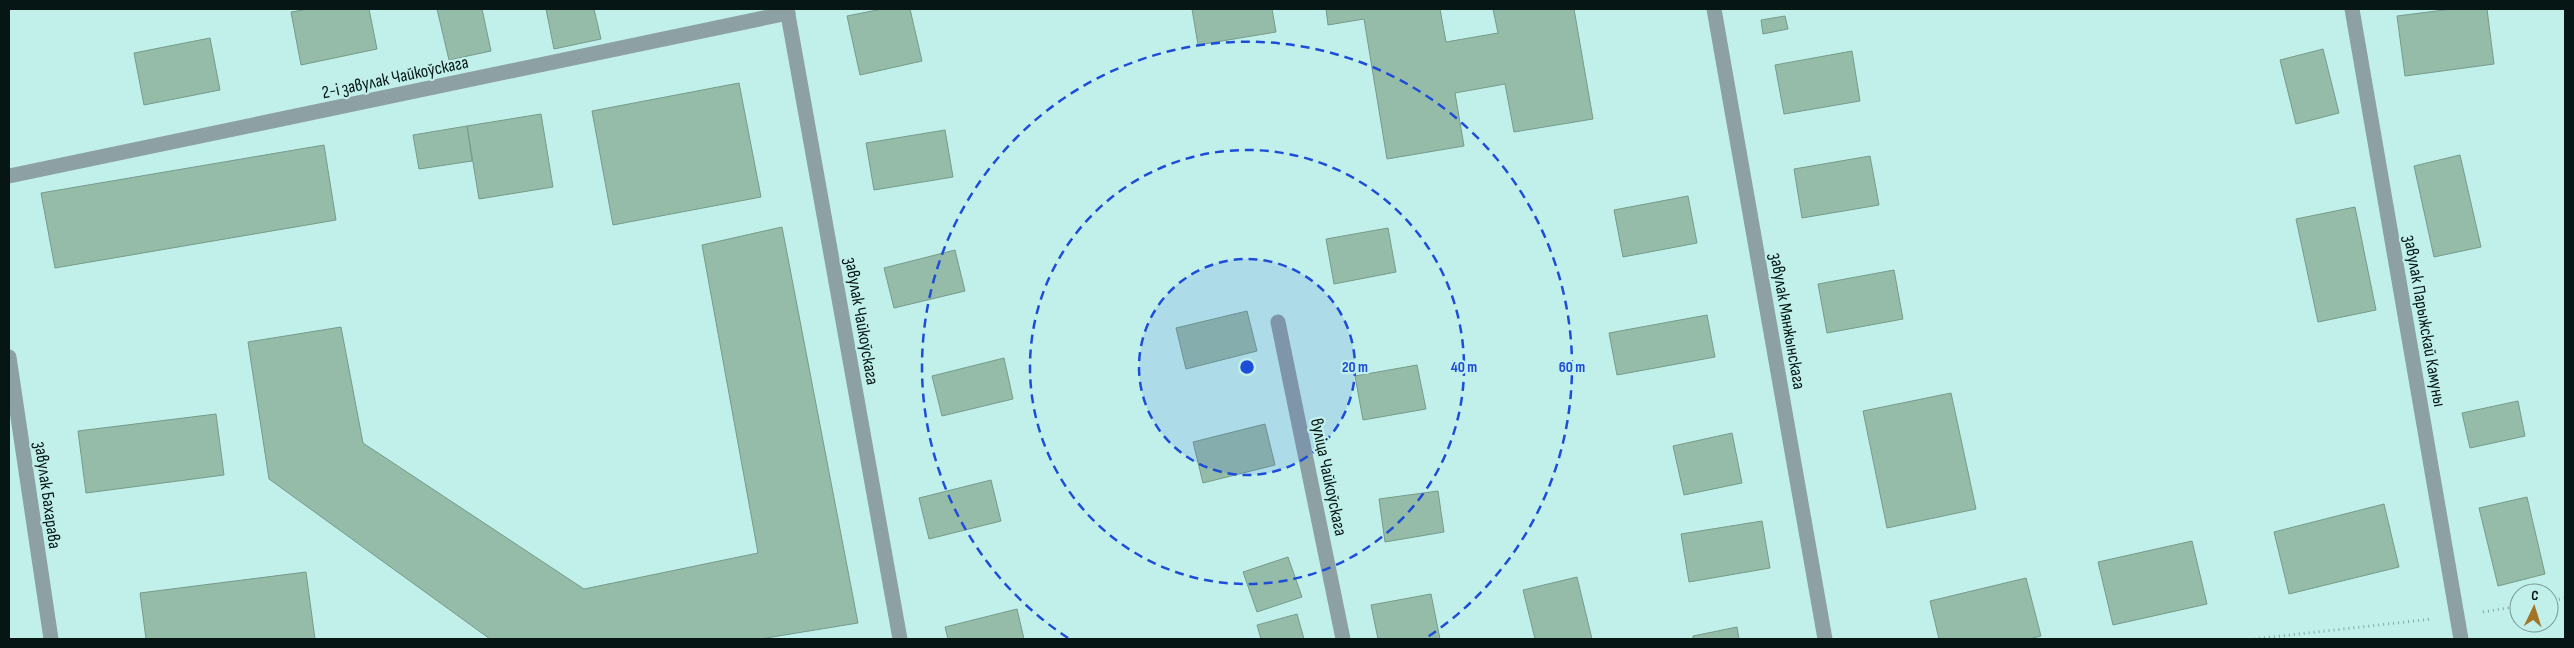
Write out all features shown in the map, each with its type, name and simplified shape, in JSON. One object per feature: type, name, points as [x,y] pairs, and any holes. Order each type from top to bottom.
[{"type":"street","name":"завулак Мянжынскага","points":[[1714,9],[1825,639]]},
{"type":"street","name":"завулак Парыжскай Камуны","points":[[2352,9],[2461,639]]},
{"type":"street","name":"2-і завулак Чайкоўскага","points":[[9,176],[788,11]]},
{"type":"street","name":"завулак Чайкоўскага","points":[[788,11],[900,639]]},
{"type":"street","name":"вуліца Чайкоўскага","points":[[1278,322],[1343,639]]},
{"type":"street","name":"завулак Бахарава","points":[[9,357],[51,639]]},
{"type":"path","points":[[2254,639],[2457,616],[2509,608]]},
{"type":"building","points":[[309,9],[369,9],[377,49],[301,65],[291,12]]},
{"type":"building","points":[[437,9],[482,9],[491,51],[449,60]]},
{"type":"building","points":[[546,9],[594,9],[601,39],[554,49]]},
{"type":"building","points":[[882,9],[910,9],[922,61],[860,75],[847,16]]},
{"type":"building","points":[[1192,9],[1272,9],[1276,32],[1198,45]]},
{"type":"building","points":[[1326,9],[1440,9],[1446,42],[1498,33],[1493,9],[1574,9],[1593,119],[1514,132],[1505,84],[1455,93],[1464,146],[1387,159],[1364,19],[1328,25]]},
{"type":"building","points":[[2452,9],[2487,9],[2494,64],[2405,76],[2397,16]]},
{"type":"building","points":[[1785,16],[1788,29],[1763,34],[1761,20]]},
{"type":"building","points":[[210,38],[220,90],[144,105],[134,53]]},
{"type":"building","points":[[2323,49],[2339,113],[2296,124],[2280,60]]},
{"type":"building","points":[[1852,51],[1860,101],[1784,114],[1775,65]]},
{"type":"building","points":[[739,83],[761,197],[613,225],[592,111]]},
{"type":"building","points":[[541,114],[553,187],[479,199],[467,126]]},
{"type":"building","points":[[467,126],[472,161],[419,169],[413,135]]},
{"type":"building","points":[[945,130],[953,177],[874,190],[866,143]]},
{"type":"building","points":[[324,145],[336,220],[55,268],[41,193]]},
{"type":"building","points":[[2460,155],[2481,247],[2434,257],[2414,166]]},
{"type":"building","points":[[1870,156],[1879,205],[1802,218],[1794,169]]},
{"type":"building","points":[[1688,196],[1697,243],[1623,257],[1614,210]]},
{"type":"building","points":[[2355,207],[2376,310],[2318,322],[2296,219]]},
{"type":"building","points":[[782,227],[858,623],[760,639],[490,639],[269,479],[248,342],[341,327],[363,443],[584,589],[758,553],[702,245]]},
{"type":"building","points":[[1388,228],[1396,272],[1334,284],[1326,239]]},
{"type":"building","points":[[955,250],[965,291],[894,308],[884,268]]},
{"type":"building","points":[[1894,270],[1903,319],[1827,333],[1818,284]]},
{"type":"building","points":[[1247,311],[1257,351],[1186,369],[1176,328]]},
{"type":"building","points":[[1707,315],[1715,357],[1617,375],[1609,333]]},
{"type":"building","points":[[1004,358],[1013,399],[942,416],[932,376]]},
{"type":"building","points":[[1417,365],[1426,409],[1363,420],[1355,376]]},
{"type":"building","points":[[1951,393],[1976,509],[1887,528],[1863,411]]},
{"type":"building","points":[[2518,401],[2525,436],[2470,448],[2462,413]]},
{"type":"building","points":[[216,414],[224,475],[86,493],[78,431]]},
{"type":"building","points":[[1265,424],[1275,465],[1203,483],[1193,442]]},
{"type":"building","points":[[1732,433],[1742,483],[1684,495],[1673,446]]},
{"type":"building","points":[[991,480],[1001,521],[929,539],[919,498]]},
{"type":"building","points":[[1438,491],[1444,532],[1385,542],[1379,499]]},
{"type":"building","points":[[2527,497],[2545,574],[2498,586],[2479,508]]},
{"type":"building","points":[[2384,504],[2399,567],[2289,594],[2274,532]]},
{"type":"building","points":[[1762,521],[1770,568],[1689,582],[1681,534]]},
{"type":"building","points":[[2192,541],[2207,604],[2113,625],[2098,562]]},
{"type":"building","points":[[1288,557],[1302,597],[1257,612],[1243,572]]},
{"type":"building","points":[[306,572],[315,639],[146,639],[140,593]]},
{"type":"building","points":[[1577,577],[1592,639],[1535,639],[1523,590]]},
{"type":"building","points":[[2026,578],[2041,636],[2029,639],[1939,639],[1930,601]]},
{"type":"building","points":[[1431,594],[1440,639],[1378,639],[1371,605]]},
{"type":"building","points":[[1017,609],[1024,639],[948,639],[945,627]]},
{"type":"building","points":[[1297,614],[1304,639],[1261,639],[1257,625]]},
{"type":"building","points":[[1737,627],[1739,639],[1693,639],[1693,636]]}]
